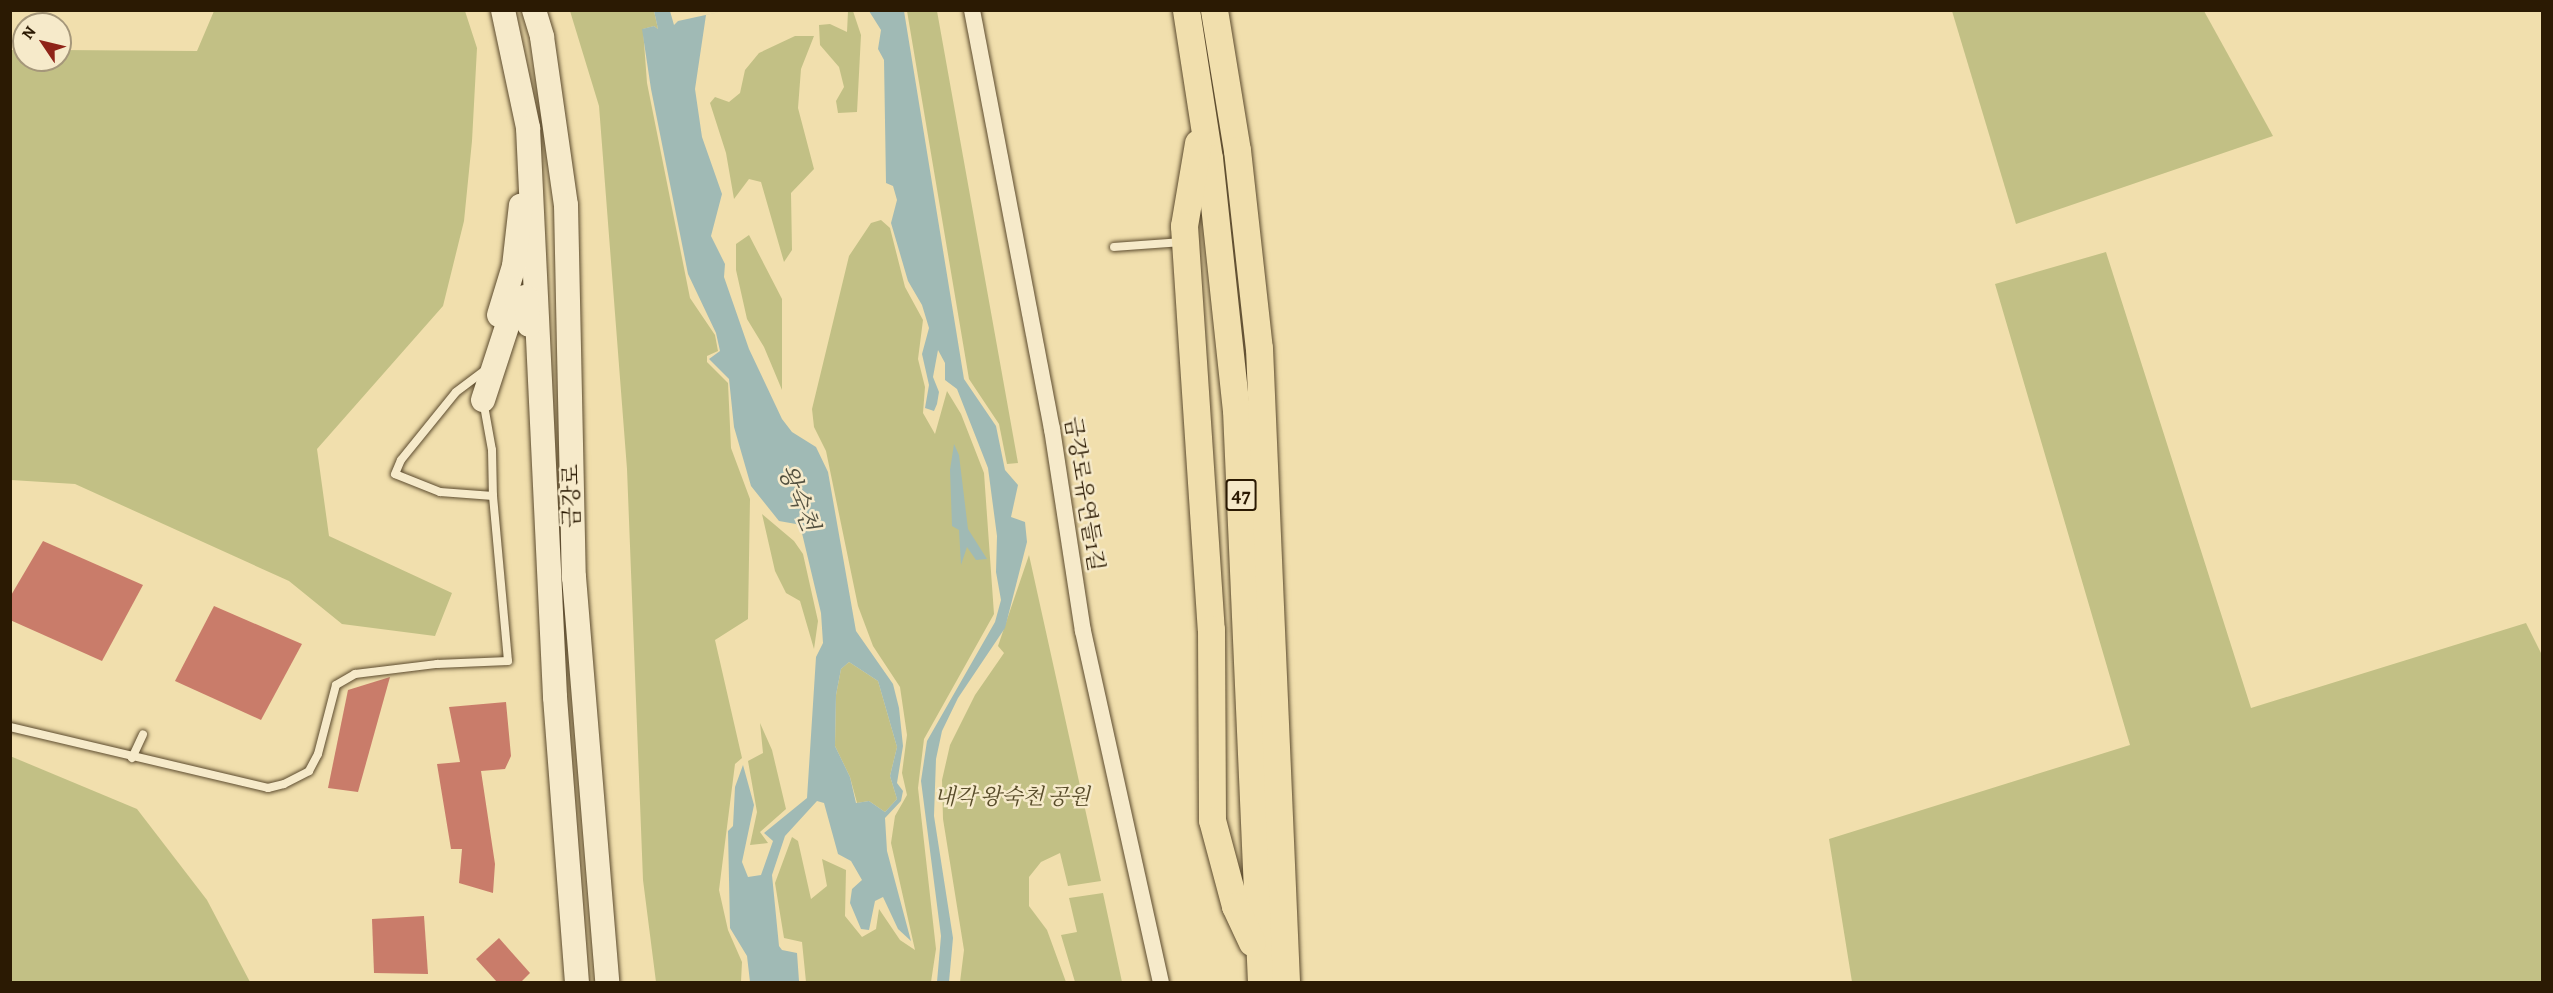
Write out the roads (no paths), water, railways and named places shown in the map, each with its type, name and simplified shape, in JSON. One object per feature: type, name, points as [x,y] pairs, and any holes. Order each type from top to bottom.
[{"type":"highway","name":"47","points":[[1185,10],[1202,112],[1236,410],[1258,956],[1261,982]]},
{"type":"highway","name":"47","points":[[1214,10],[1237,150],[1260,359],[1286,982]]},
{"type":"highway","points":[[1202,112],[1184,226],[1211,629],[1212,820],[1235,906],[1258,956]]},
{"type":"main road","name":"금강로","points":[[534,10],[542,37],[566,205],[574,577],[607,982]]},
{"type":"main road","name":"금강로","points":[[504,14],[528,128],[555,697],[578,982]]},
{"type":"main road","points":[[484,371],[514,266],[520,227],[518,145],[504,14]]},
{"type":"main road","points":[[483,400],[509,315],[516,299],[526,297],[533,504],[555,697]]},
{"type":"street","name":"금강로유연들1길","points":[[972,10],[1052,429],[1083,631],[1161,982]]},
{"type":"lane","points":[[1114,247],[1186,242]]},
{"type":"lane","points":[[484,371],[449,400],[401,460],[395,474],[440,492],[493,496]]},
{"type":"lane","points":[[10,727],[132,759],[268,788],[284,784],[309,771],[318,754],[336,686],[354,674],[437,664],[508,661],[493,496],[492,450],[483,400]]},
{"type":"lane","points":[[132,759],[143,734]]},
{"type":"water","name":"왕숙천","points":[[654,11],[670,11],[674,25],[678,21],[724,11],[706,15],[695,89],[702,137],[722,194],[711,236],[725,264],[724,277],[749,349],[782,419],[792,432],[816,447],[828,472],[856,631],[893,684],[899,708],[903,746],[897,783],[903,791],[901,801],[885,818],[887,851],[911,941],[898,929],[883,897],[875,901],[869,930],[861,929],[850,903],[852,889],[862,880],[851,861],[838,854],[824,803],[817,801],[785,836],[772,875],[779,946],[782,950],[797,953],[799,981],[750,982],[747,956],[730,928],[728,831],[733,826],[735,787],[743,765],[754,805],[742,862],[748,877],[761,875],[773,841],[764,833],[807,798],[816,657],[823,643],[821,613],[801,529],[796,524],[779,521],[751,486],[734,427],[729,379],[709,359],[720,351],[716,333],[688,274],[651,89],[642,29],[654,26],[658,29]],"holes":[[[849,662],[878,681],[897,747],[890,776],[897,799],[885,812],[869,801],[856,803],[850,777],[835,746],[836,695],[841,669]]]},
{"type":"water","points":[[869,11],[904,11],[964,379],[996,426],[1005,470],[1018,485],[1011,517],[1025,522],[1027,542],[1005,628],[958,698],[942,731],[936,759],[934,816],[953,938],[949,982],[937,982],[941,936],[921,781],[927,741],[995,622],[1001,600],[996,572],[997,536],[988,468],[957,389],[945,380],[945,363],[938,350],[933,377],[939,392],[937,404],[934,411],[925,408],[929,385],[922,354],[929,328],[922,305],[908,281],[891,223],[897,200],[893,186],[886,183],[884,60],[878,49],[881,30]]},
{"type":"water","points":[[954,444],[959,455],[968,529],[987,559],[976,560],[967,547],[961,565],[959,530],[952,526],[950,470]]},
{"type":"park label","name":"내각 왕숙천 공원","points":[[1012,798]]}]
